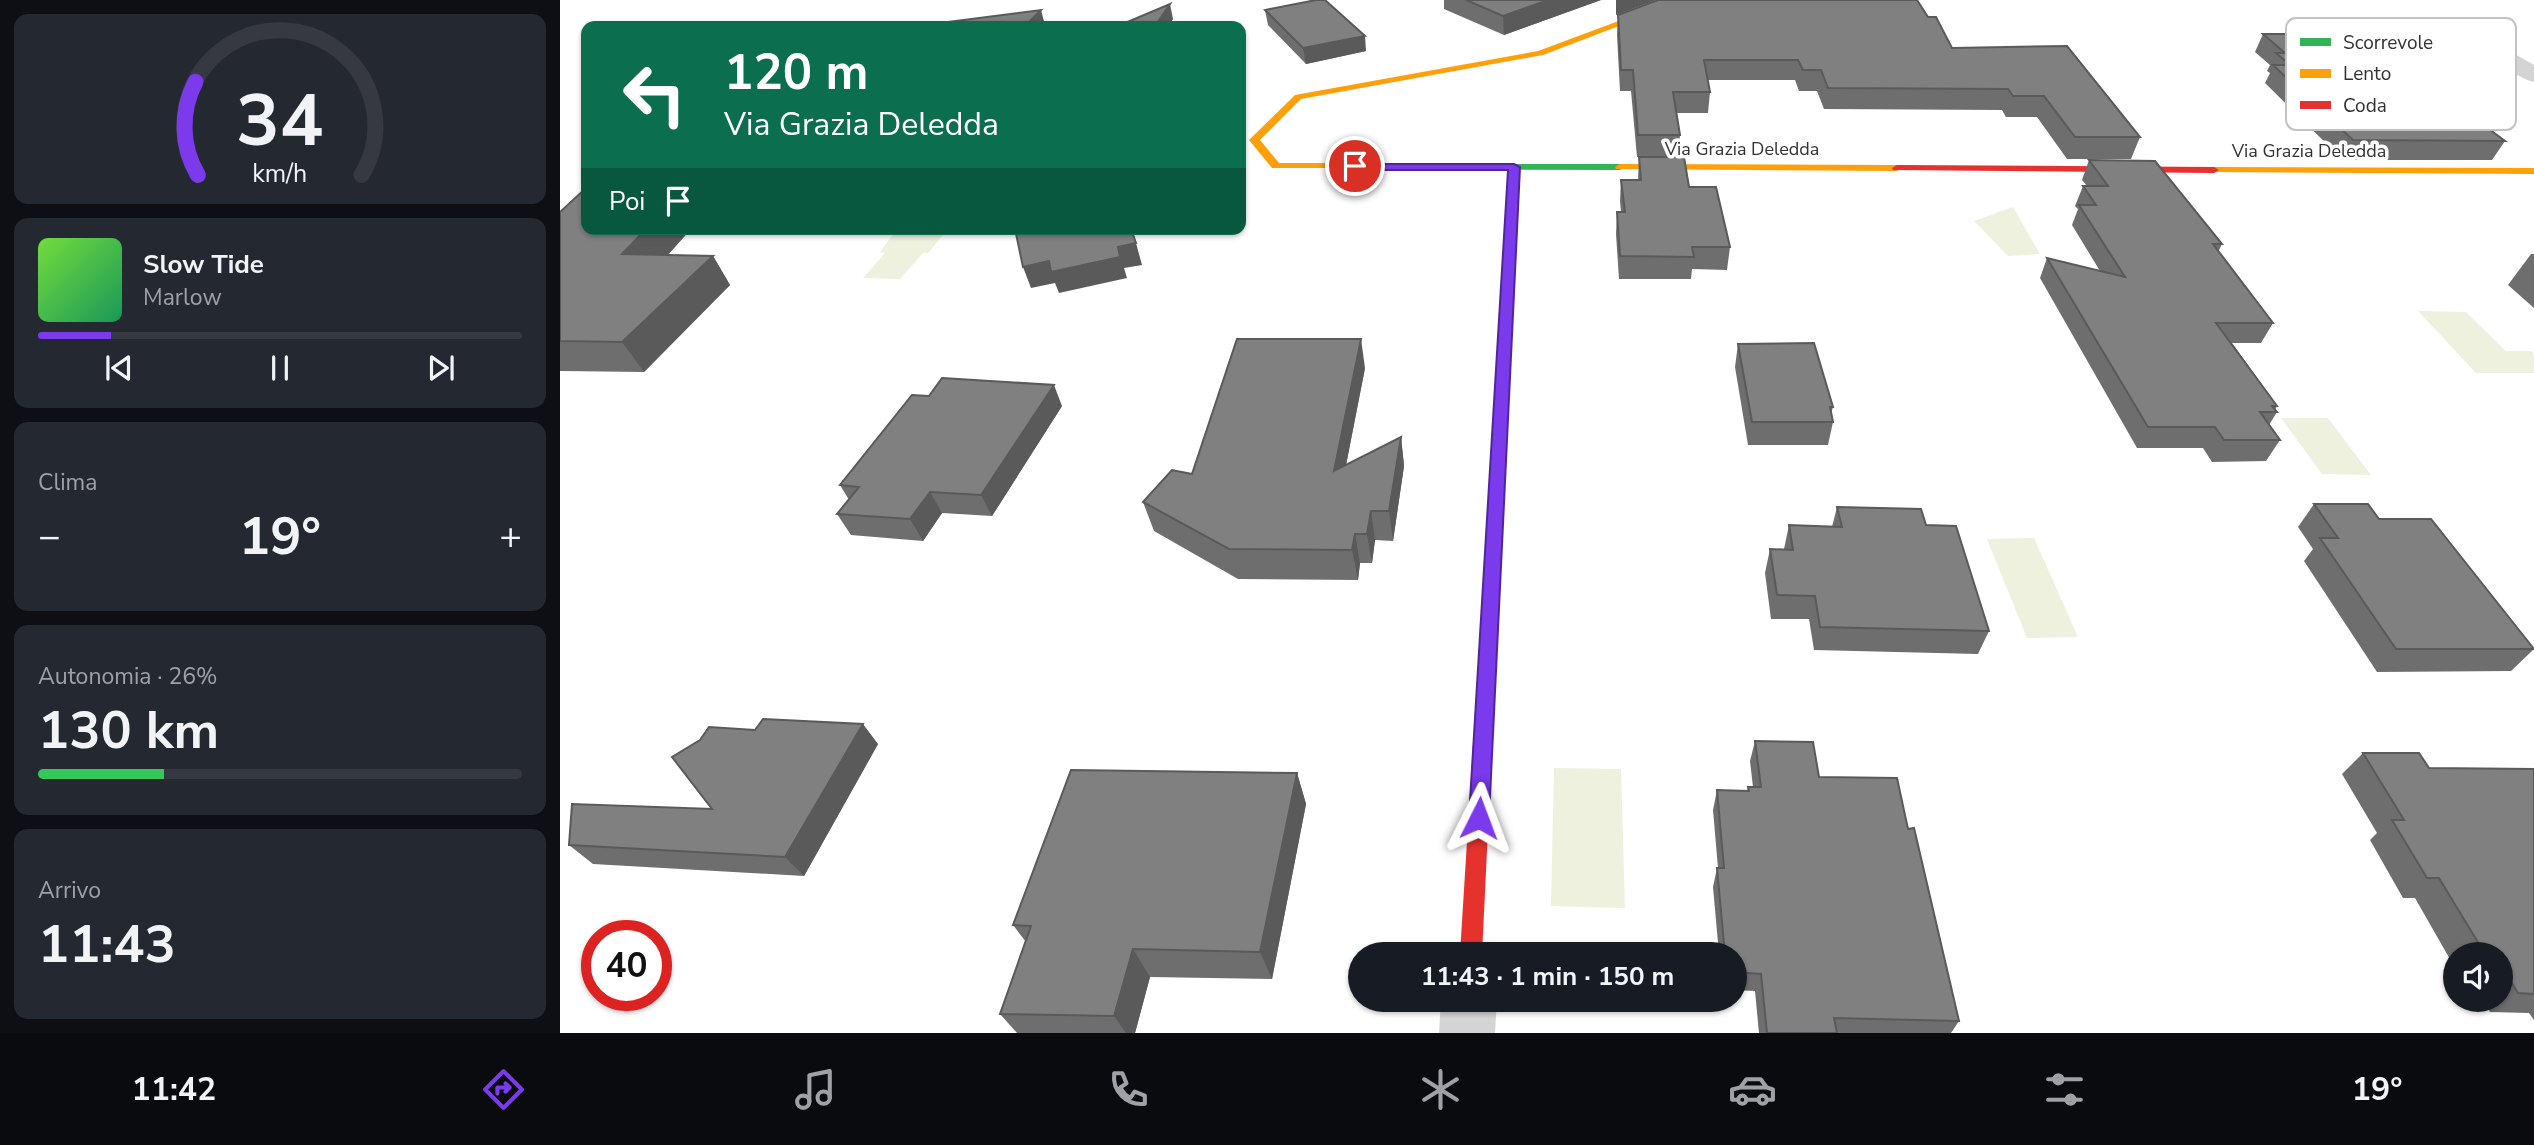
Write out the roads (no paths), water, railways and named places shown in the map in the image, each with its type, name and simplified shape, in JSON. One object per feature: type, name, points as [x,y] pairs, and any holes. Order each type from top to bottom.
[{"type":"street","name":"Via Grazia Deledda","points":[[1683,0],[1540,53],[1298,97],[1254,140],[1276,166],[2534,171]]},
{"type":"street","points":[[2516,63],[2534,75]]},
{"type":"street","points":[[1472,942],[1514,167]]},
{"type":"street","points":[[1467,1033],[1468,1012]]}]
